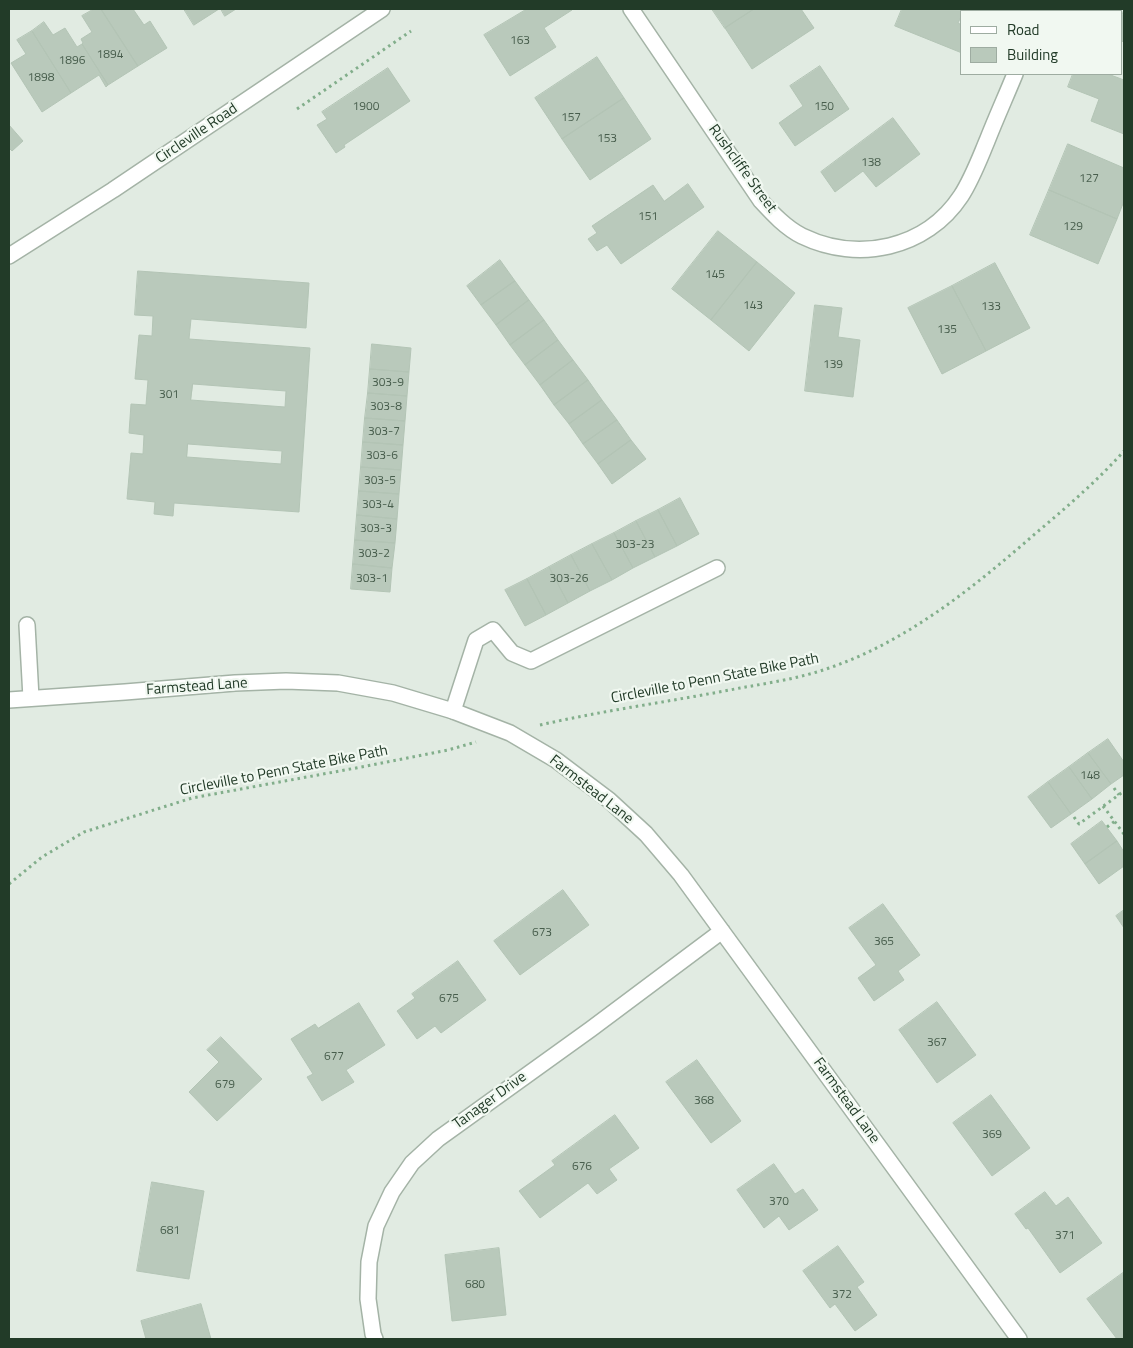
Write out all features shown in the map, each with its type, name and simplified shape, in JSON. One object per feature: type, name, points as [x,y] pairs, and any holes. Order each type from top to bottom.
[{"type":"street","name":"Circleville Road","points":[[9,256],[113,190],[382,9]]},
{"type":"street","name":"Rushcliffe Street","points":[[631,9],[761,201],[780,220],[801,235],[829,246],[862,250],[890,246],[919,236],[942,219],[960,197],[974,172],[1015,75]]},
{"type":"street","points":[[452,711],[476,640],[493,630],[512,653],[531,661],[717,568]]},
{"type":"street","points":[[27,625],[31,698]]},
{"type":"street","name":"Farmstead Lane","points":[[9,700],[235,683],[286,681],[338,683],[384,691],[452,711],[510,733],[556,760],[609,800],[646,834],[681,875],[1019,1339]]},
{"type":"street","name":"Tanager Drive","points":[[375,1339],[368,1300],[370,1253],[376,1226],[392,1192],[412,1163],[446,1133],[591,1029],[722,931]]},
{"type":"path","points":[[296,109],[411,31]]},
{"type":"path","name":"Circleville to Penn State Bike Path","points":[[537,726],[778,681],[828,669],[872,651],[919,625],[971,587],[1017,550],[1084,491],[1124,450]]},
{"type":"path","name":"Circleville to Penn State Bike Path","points":[[9,884],[42,857],[84,832],[192,798],[374,765],[448,750],[483,740]]},
{"type":"path","points":[[1114,788],[1119,795]]},
{"type":"path","points":[[1074,817],[1079,824],[1124,792]]},
{"type":"path","points":[[1103,806],[1124,834]]},
{"type":"path","points":[[1107,827],[1115,821]]},
{"type":"building","points":[[94,9],[101,9],[138,66],[108,85],[82,44],[81,39],[92,32],[82,16]]},
{"type":"building","points":[[101,9],[133,9],[144,25],[150,21],[167,48],[138,66]]},
{"type":"building","points":[[184,9],[219,9],[194,25]]},
{"type":"building","points":[[221,9],[236,9],[225,16]]},
{"type":"building","points":[[527,9],[572,10],[544,28],[556,47],[510,76],[484,35]]},
{"type":"building","points":[[712,9],[754,9],[725,28]]},
{"type":"building","points":[[754,9],[801,9],[814,28],[752,69],[725,28]]},
{"type":"building","points":[[902,9],[964,9],[960,10],[958,23],[960,24],[960,52],[895,26]]},
{"type":"building","points":[[1124,10],[1124,43],[1123,42]]},
{"type":"building","points":[[44,22],[53,35],[65,28],[77,47],[82,44],[108,85],[106,87],[99,75],[71,93],[32,31]]},
{"type":"building","points":[[32,31],[71,93],[42,112],[11,63],[26,54],[17,40]]},
{"type":"building","points":[[597,57],[624,98],[562,139],[535,98]]},
{"type":"building","points":[[820,66],[849,109],[795,146],[779,123],[803,106],[790,86]]},
{"type":"building","points":[[388,68],[410,101],[344,145],[345,147],[336,153],[317,125],[327,119],[322,112]]},
{"type":"building","points":[[1073,75],[1111,75],[1124,80],[1124,134],[1091,121],[1099,99],[1068,87]]},
{"type":"building","points":[[624,98],[651,139],[590,180],[562,139]]},
{"type":"building","points":[[893,118],[920,154],[876,187],[863,171],[835,192],[821,172]]},
{"type":"building","points":[[9,125],[23,141],[12,151],[9,148]]},
{"type":"building","points":[[1068,144],[1124,168],[1124,201],[1117,219],[1049,190]]},
{"type":"building","points":[[688,184],[704,207],[621,264],[607,245],[597,251],[588,239],[597,233],[592,226],[653,185],[664,201]]},
{"type":"building","points":[[1049,190],[1117,219],[1098,264],[1030,235]]},
{"type":"building","points":[[718,231],[757,262],[711,320],[672,289]]},
{"type":"building","points":[[500,260],[515,281],[481,305],[467,286]]},
{"type":"building","points":[[757,262],[795,293],[749,351],[711,320]]},
{"type":"building","points":[[995,263],[1030,328],[986,351],[952,286]]},
{"type":"building","points":[[138,271],[309,283],[306,328],[191,319],[189,339],[310,348],[299,512],[174,503],[173,516],[154,514],[155,502],[127,499],[131,453],[143,454],[144,435],[129,433],[131,404],[146,405],[148,380],[135,379],[139,335],[152,336],[153,316],[135,315]],"holes":[[[193,384],[286,391],[285,407],[191,400]],[[188,444],[282,451],[281,464],[187,457]]]},
{"type":"building","points":[[515,281],[529,300],[496,325],[481,305]]},
{"type":"building","points":[[952,286],[986,351],[942,374],[908,308]]},
{"type":"building","points":[[529,300],[544,320],[510,345],[496,325]]},
{"type":"building","points":[[815,305],[842,308],[838,337],[860,340],[853,397],[805,391]]},
{"type":"building","points":[[544,320],[558,340],[525,365],[510,345]]},
{"type":"building","points":[[558,340],[573,360],[540,385],[525,365]]},
{"type":"building","points":[[372,344],[411,348],[409,372],[370,369]]},
{"type":"building","points":[[573,360],[588,380],[554,405],[540,385]]},
{"type":"building","points":[[370,369],[409,372],[407,396],[368,393]]},
{"type":"building","points":[[588,380],[602,400],[569,424],[554,405]]},
{"type":"building","points":[[368,393],[407,396],[405,421],[365,418]]},
{"type":"building","points":[[602,400],[617,420],[583,444],[569,424]]},
{"type":"building","points":[[365,418],[405,421],[403,445],[363,442]]},
{"type":"building","points":[[617,420],[631,440],[598,464],[583,444]]},
{"type":"building","points":[[631,440],[646,459],[612,484],[598,464]]},
{"type":"building","points":[[363,442],[403,445],[401,470],[361,467]]},
{"type":"building","points":[[361,467],[401,470],[399,494],[359,491]]},
{"type":"building","points":[[359,491],[399,494],[397,519],[357,515]]},
{"type":"building","points":[[680,498],[699,534],[677,546],[658,510]]},
{"type":"building","points":[[658,510],[677,546],[655,557],[636,521]]},
{"type":"building","points":[[357,515],[397,519],[395,543],[355,540]]},
{"type":"building","points":[[636,521],[655,557],[633,568],[614,533]]},
{"type":"building","points":[[614,533],[633,568],[612,580],[592,544]]},
{"type":"building","points":[[355,540],[395,543],[392,568],[353,564]]},
{"type":"building","points":[[592,544],[612,580],[590,591],[571,555]]},
{"type":"building","points":[[571,555],[590,591],[568,603],[549,567]]},
{"type":"building","points":[[353,564],[392,568],[390,592],[351,589]]},
{"type":"building","points":[[549,567],[568,603],[546,615],[527,579]]},
{"type":"building","points":[[527,579],[546,615],[525,626],[505,590]]},
{"type":"building","points":[[1108,739],[1124,762],[1124,775],[1111,784],[1088,753]]},
{"type":"building","points":[[1088,753],[1111,784],[1092,799],[1069,767]]},
{"type":"building","points":[[1069,767],[1092,799],[1071,814],[1048,782]]},
{"type":"building","points":[[1048,782],[1071,814],[1051,828],[1028,797]]},
{"type":"building","points":[[1102,821],[1117,841],[1085,864],[1071,844]]},
{"type":"building","points":[[1117,841],[1124,852],[1124,866],[1099,884],[1085,864]]},
{"type":"building","points":[[563,890],[589,925],[520,975],[494,941]]},
{"type":"building","points":[[883,904],[920,955],[898,971],[904,980],[874,1001],[858,978],[876,965],[849,928]]},
{"type":"building","points":[[1124,910],[1124,928],[1116,916]]},
{"type":"building","points":[[458,961],[486,1000],[441,1033],[435,1026],[417,1039],[397,1011],[415,998],[412,994]]},
{"type":"building","points":[[937,1002],[976,1055],[937,1083],[899,1030]]},
{"type":"building","points":[[359,1003],[385,1045],[346,1070],[354,1082],[322,1101],[307,1077],[313,1074],[291,1039],[315,1024],[318,1028]]},
{"type":"building","points":[[221,1037],[262,1079],[217,1121],[189,1092],[219,1062],[207,1050]]},
{"type":"building","points":[[697,1060],[741,1121],[711,1143],[666,1082]]},
{"type":"building","points":[[991,1095],[1030,1148],[992,1176],[953,1123]]},
{"type":"building","points":[[615,1115],[639,1148],[609,1169],[617,1180],[597,1194],[588,1183],[540,1218],[519,1191],[555,1165],[552,1161]]},
{"type":"building","points":[[774,1164],[795,1194],[803,1189],[818,1210],[789,1230],[779,1216],[764,1228],[737,1190]]},
{"type":"building","points":[[152,1182],[204,1191],[189,1279],[137,1271]]},
{"type":"building","points":[[1045,1192],[1056,1206],[1068,1197],[1102,1243],[1060,1273],[1028,1228],[1026,1229],[1015,1214]]},
{"type":"building","points":[[838,1246],[864,1282],[857,1287],[877,1315],[855,1331],[835,1304],[830,1308],[803,1271]]},
{"type":"building","points":[[499,1248],[506,1315],[452,1321],[445,1255]]},
{"type":"building","points":[[1123,1273],[1124,1339],[1117,1339],[1087,1299]]},
{"type":"building","points":[[201,1304],[211,1339],[146,1339],[141,1321]]}]
